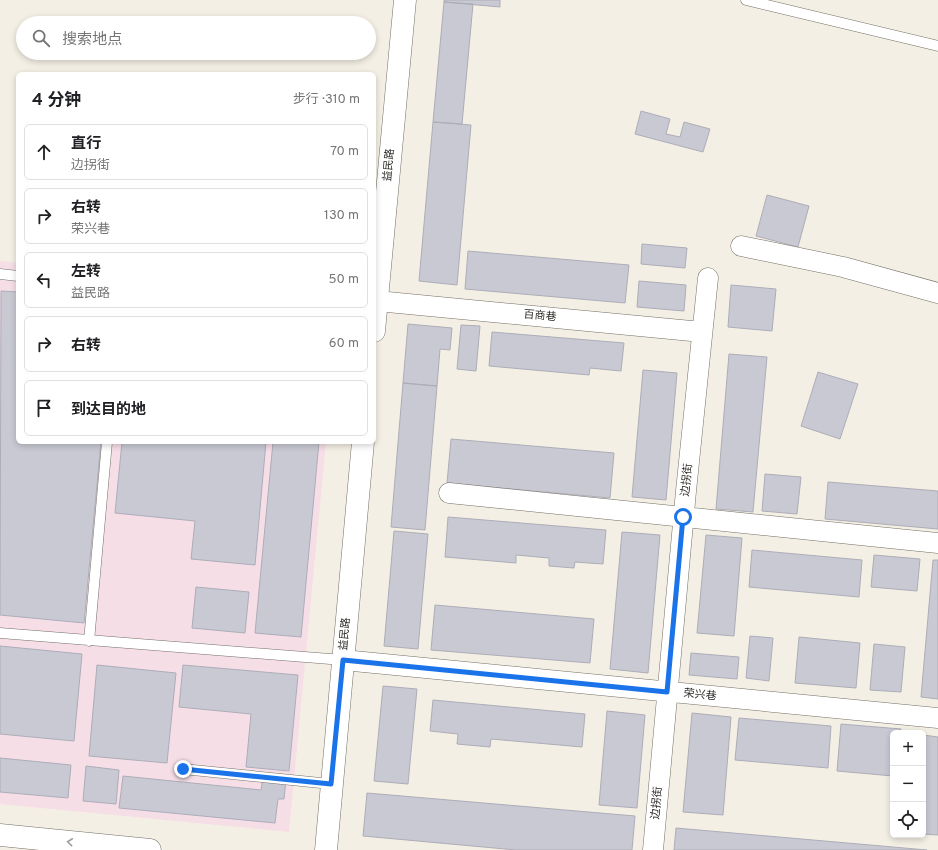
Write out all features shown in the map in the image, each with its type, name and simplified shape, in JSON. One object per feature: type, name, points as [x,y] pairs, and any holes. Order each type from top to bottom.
[{"type":"street","name":"益民路","points":[[376,291],[405,0]]},
{"type":"street","points":[[741,246],[843,267],[938,293]]},
{"type":"street","name":"边拐街","points":[[653,850],[683,517],[708,278]]},
{"type":"street","name":"百商巷","points":[[376,301],[702,332]]},
{"type":"street","name":"益民路","points":[[326,850],[364,444]]},
{"type":"street","points":[[449,493],[938,543]]},
{"type":"street","name":"荣兴巷","points":[[343,660],[938,718]]},
{"type":"street","points":[[0,835],[150,850]]},
{"type":"lane","points":[[746,0],[938,46]]},
{"type":"lane","points":[[0,274],[16,276]]},
{"type":"lane","points":[[90,641],[107,444]]},
{"type":"lane","points":[[0,633],[343,660]]},
{"type":"lane","points":[[183,769],[331,784]]},
{"type":"shaded area","points":[[0,261],[16,263],[16,444],[326,444],[289,832],[0,804]]},
{"type":"building","points":[[444,0],[500,0],[500,7],[444,2]]},
{"type":"building","points":[[444,2],[473,4],[462,124],[433,122]]},
{"type":"building","points":[[641,111],[670,119],[666,134],[680,137],[684,122],[710,129],[703,152],[635,134]]},
{"type":"building","points":[[433,122],[471,125],[457,285],[419,281]]},
{"type":"building","points":[[767,195],[809,206],[798,247],[756,236]]},
{"type":"building","points":[[642,244],[687,248],[685,268],[641,264]]},
{"type":"building","points":[[468,251],[629,265],[625,303],[465,289]]},
{"type":"building","points":[[639,281],[686,285],[684,311],[637,307]]},
{"type":"building","points":[[731,285],[776,289],[772,331],[728,327]]},
{"type":"building","points":[[1,291],[16,292],[16,444],[101,444],[84,623],[0,615]]},
{"type":"building","points":[[408,324],[452,328],[450,350],[440,349],[437,386],[403,383]]},
{"type":"building","points":[[461,325],[480,326],[476,371],[457,369]]},
{"type":"building","points":[[492,332],[624,343],[621,371],[590,368],[589,375],[489,366]]},
{"type":"building","points":[[729,354],[767,357],[753,512],[716,509]]},
{"type":"building","points":[[643,370],[677,373],[666,500],[632,497]]},
{"type":"building","points":[[818,372],[858,384],[840,439],[801,426]]},
{"type":"building","points":[[403,383],[437,386],[425,530],[391,527]]},
{"type":"building","points":[[451,439],[614,453],[610,498],[447,483]]},
{"type":"building","points":[[122,444],[266,444],[255,565],[191,559],[195,521],[115,513]]},
{"type":"building","points":[[273,444],[319,444],[301,637],[255,633]]},
{"type":"building","points":[[765,474],[801,477],[797,514],[762,511]]},
{"type":"building","points":[[828,482],[938,491],[938,529],[825,519]]},
{"type":"building","points":[[448,517],[606,530],[603,564],[575,562],[574,568],[549,566],[549,558],[516,555],[516,563],[445,557]]},
{"type":"building","points":[[394,531],[428,534],[418,649],[384,646]]},
{"type":"building","points":[[622,532],[660,535],[648,673],[610,669]]},
{"type":"building","points":[[706,535],[742,538],[734,636],[697,633]]},
{"type":"building","points":[[752,550],[862,560],[859,597],[749,587]]},
{"type":"building","points":[[874,555],[920,559],[917,591],[871,587]]},
{"type":"building","points":[[933,560],[938,560],[938,699],[921,697]]},
{"type":"building","points":[[196,587],[249,592],[245,633],[192,628]]},
{"type":"building","points":[[435,605],[594,619],[590,663],[431,650]]},
{"type":"building","points":[[750,636],[773,638],[769,681],[746,678]]},
{"type":"building","points":[[799,637],[860,643],[856,688],[795,683]]},
{"type":"building","points":[[874,644],[905,647],[901,692],[870,690]]},
{"type":"building","points":[[0,646],[82,654],[74,741],[0,734]]},
{"type":"building","points":[[691,653],[739,657],[737,679],[689,675]]},
{"type":"building","points":[[97,665],[176,673],[167,763],[89,756]]},
{"type":"building","points":[[183,665],[298,675],[289,771],[246,767],[251,714],[179,707]]},
{"type":"building","points":[[383,686],[417,689],[408,784],[374,781]]},
{"type":"building","points":[[433,700],[585,714],[582,747],[491,739],[490,747],[457,744],[458,734],[430,731]]},
{"type":"building","points":[[607,711],[645,715],[637,808],[599,805]]},
{"type":"building","points":[[692,713],[731,717],[723,815],[683,812]]},
{"type":"building","points":[[739,718],[831,726],[828,768],[735,760]]},
{"type":"building","points":[[841,724],[901,729],[890,730],[890,776],[837,771]]},
{"type":"building","points":[[926,735],[938,737],[938,835],[926,834]]},
{"type":"building","points":[[0,758],[71,765],[68,798],[0,792]]},
{"type":"building","points":[[86,766],[119,770],[116,804],[83,801]]},
{"type":"building","points":[[123,776],[261,790],[263,778],[286,780],[284,799],[278,799],[275,823],[119,808]]},
{"type":"building","points":[[367,793],[635,816],[632,850],[516,850],[363,836]]},
{"type":"building","points":[[676,828],[927,850],[674,850]]},
{"type":"route","points":[[183,769],[331,784],[343,660],[667,692],[683,517]]}]
